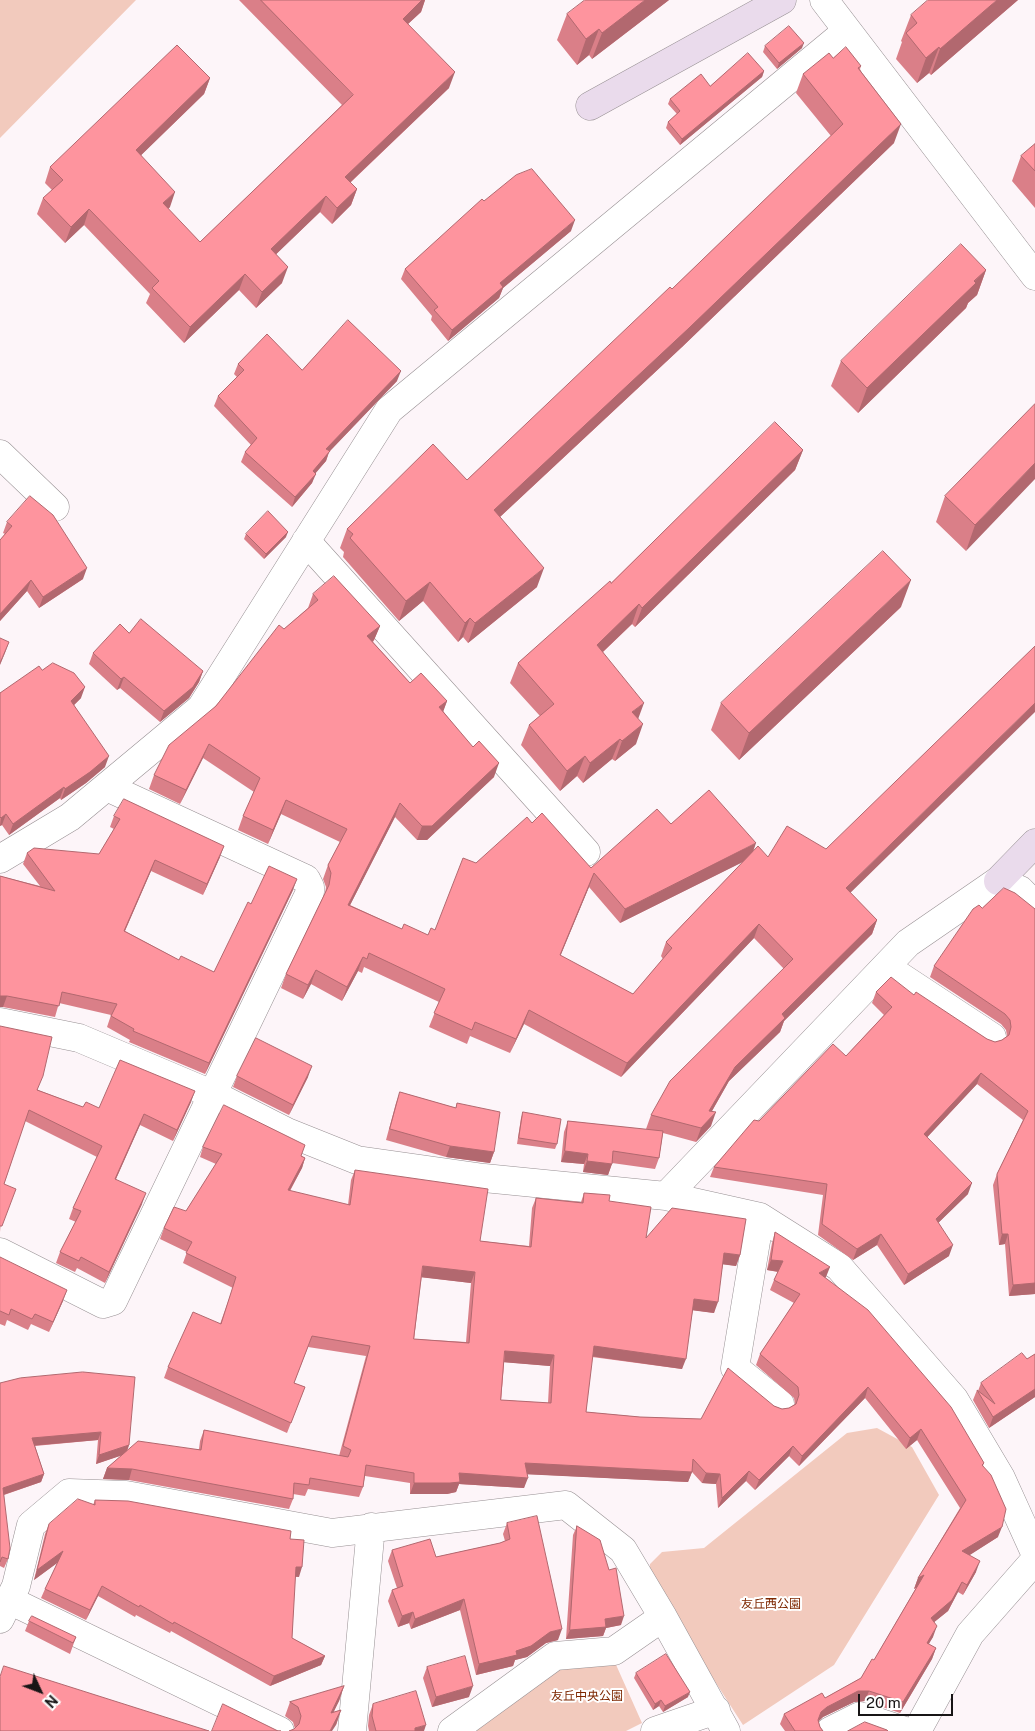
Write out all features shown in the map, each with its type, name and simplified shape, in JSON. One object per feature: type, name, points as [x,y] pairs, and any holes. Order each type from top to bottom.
[{"type":"street","points":[[590,106],[782,0]]},
{"type":"street","points":[[824,0],[1035,276]]},
{"type":"street","points":[[0,859],[70,817],[201,708],[389,410],[847,31]]},
{"type":"street","points":[[0,454],[55,507]]},
{"type":"street","points":[[306,541],[586,852]]},
{"type":"street","points":[[0,1252],[103,1304],[113,1301],[214,1095],[310,892],[306,879],[107,787]]},
{"type":"street","points":[[666,1196],[908,943],[998,881],[1035,843]]},
{"type":"street","points":[[998,881],[1020,890],[1035,905]]},
{"type":"street","points":[[886,967],[992,1037]]},
{"type":"street","points":[[0,1022],[79,1038],[214,1095],[287,1132],[357,1160],[484,1178],[666,1196],[760,1217],[839,1267],[954,1399],[1001,1478],[1035,1553]]},
{"type":"street","points":[[760,1217],[735,1368],[780,1404]]},
{"type":"street","points":[[280,1731],[5,1609],[16,1586],[31,1525],[69,1493],[126,1495],[332,1533],[566,1505],[623,1550],[721,1720],[655,1731]]},
{"type":"street","points":[[352,1731],[371,1527]]},
{"type":"street","points":[[917,1731],[970,1634],[1035,1560]]},
{"type":"street","points":[[452,1731],[555,1656],[614,1651],[663,1617]]},
{"type":"street","points":[[830,1731],[860,1716],[905,1731]]},
{"type":"green space","points":[[0,0],[136,0],[0,138]]},
{"type":"green space","name":"友丘西公園","points":[[877,1428],[912,1447],[939,1495],[834,1665],[743,1725],[649,1579],[650,1564],[662,1552],[704,1548],[847,1433]]},
{"type":"green space","name":"友丘中央公園","points":[[613,1658],[642,1723],[626,1731],[462,1731],[558,1663]]},
{"type":"building","points":[[261,0],[422,0],[403,19],[455,72],[345,177],[357,189],[337,208],[326,196],[271,249],[288,267],[262,292],[245,274],[190,327],[152,288],[159,281],[89,209],[71,227],[43,198],[63,180],[50,167],[177,45],[210,78],[136,150],[175,192],[163,203],[200,242],[353,95]]},
{"type":"building","points":[[585,0],[645,0],[602,33],[599,29],[586,39],[567,14]]},
{"type":"building","points":[[928,0],[997,0],[940,49],[939,47],[926,58],[906,33],[917,23],[911,15]]},
{"type":"building","points":[[789,26],[804,43],[779,63],[765,46]]},
{"type":"building","points":[[846,47],[861,66],[858,68],[901,124],[689,328],[494,510],[544,568],[475,623],[470,618],[465,623],[430,582],[406,601],[350,538],[353,534],[347,529],[433,444],[467,480],[670,287],[672,289],[843,124],[803,74],[829,53],[833,58]]},
{"type":"building","points":[[748,53],[764,71],[682,139],[668,122],[680,111],[670,99],[701,74],[710,86]]},
{"type":"building","points":[[1035,144],[1035,171],[1021,156]]},
{"type":"building","points":[[532,169],[575,220],[500,283],[503,287],[452,330],[434,310],[438,307],[405,269],[482,199],[484,201],[516,175]]},
{"type":"building","points":[[961,244],[986,270],[974,281],[976,283],[867,388],[841,361]]},
{"type":"building","points":[[348,320],[401,371],[326,449],[330,451],[313,471],[316,474],[295,497],[245,452],[257,438],[218,396],[244,370],[238,364],[267,334],[302,370]]},
{"type":"building","points":[[1035,404],[1035,463],[975,525],[945,496]]},
{"type":"building","points":[[775,422],[803,450],[642,608],[639,604],[597,645],[644,703],[632,712],[643,724],[622,741],[620,739],[590,763],[585,756],[567,771],[529,725],[554,704],[518,663],[610,581],[611,583]]},
{"type":"building","points":[[30,496],[53,515],[87,568],[43,597],[31,580],[0,614],[0,540],[12,526],[7,522]]},
{"type":"building","points":[[268,511],[288,532],[266,554],[246,534]]},
{"type":"building","points":[[883,551],[911,580],[749,733],[721,703]]},
{"type":"building","points":[[334,576],[380,626],[367,636],[410,683],[421,673],[447,701],[439,707],[473,747],[479,741],[499,763],[432,826],[422,826],[400,803],[348,905],[402,929],[404,924],[428,935],[431,928],[435,930],[463,858],[476,863],[527,817],[532,823],[542,813],[591,868],[657,809],[671,824],[709,790],[756,843],[625,909],[594,873],[560,955],[633,994],[672,948],[666,942],[758,846],[768,857],[787,826],[826,849],[1035,646],[1035,703],[846,888],[877,920],[782,1014],[785,1018],[735,1067],[709,1111],[716,1112],[701,1128],[651,1115],[670,1081],[793,959],[759,924],[627,1063],[529,1010],[516,1039],[475,1022],[472,1030],[434,1013],[445,989],[369,953],[367,959],[363,957],[347,987],[316,970],[308,985],[286,974],[329,885],[331,873],[328,865],[347,829],[286,800],[273,830],[243,816],[260,778],[209,744],[186,790],[154,775],[169,745],[216,706],[279,625],[284,629],[318,600],[313,594]]},
{"type":"building","points":[[141,619],[203,671],[193,687],[164,711],[124,677],[121,679],[93,653],[120,624],[129,633]]},
{"type":"building","points":[[0,638],[9,642],[0,663]]},
{"type":"building","points":[[53,663],[74,673],[85,687],[71,701],[109,756],[90,772],[65,789],[64,787],[13,824],[6,814],[0,817],[0,693],[39,666],[42,670]]},
{"type":"building","points":[[124,799],[224,846],[207,884],[155,860],[124,931],[179,960],[181,956],[214,972],[248,902],[251,904],[269,866],[297,879],[209,1063],[133,1031],[134,1029],[111,1016],[117,1004],[62,992],[59,1006],[0,996],[0,876],[55,891],[27,853],[34,848],[99,854],[120,819],[114,816]]},
{"type":"building","points":[[1004,888],[1015,893],[1035,909],[1035,1283],[1013,1285],[1008,1234],[1002,1234],[997,1174],[1028,1111],[981,1073],[924,1134],[972,1183],[936,1219],[953,1245],[908,1274],[881,1234],[857,1249],[822,1224],[827,1184],[714,1167],[754,1120],[759,1121],[833,1044],[846,1056],[892,1007],[876,992],[891,977],[914,995],[916,992],[987,1039],[995,1042],[1009,1035],[1010,1020],[1005,1014],[934,966],[973,909],[979,905],[982,908]]},
{"type":"building","points":[[0,1026],[52,1037],[43,1076],[37,1090],[83,1107],[86,1102],[99,1108],[120,1060],[195,1091],[177,1130],[144,1114],[115,1179],[146,1193],[109,1272],[81,1257],[79,1261],[60,1252],[81,1211],[73,1208],[102,1146],[29,1110],[4,1184],[16,1189],[2,1226],[0,1226]]},
{"type":"building","points":[[256,1038],[312,1066],[293,1105],[237,1076]]},
{"type":"building","points":[[400,1092],[456,1108],[457,1103],[500,1112],[494,1152],[450,1146],[390,1129]]},
{"type":"building","points":[[224,1105],[305,1145],[301,1156],[305,1158],[288,1190],[350,1205],[355,1170],[488,1189],[480,1241],[531,1247],[536,1198],[583,1203],[584,1193],[610,1195],[609,1201],[651,1207],[646,1238],[672,1208],[746,1219],[740,1255],[724,1253],[718,1302],[694,1299],[686,1359],[594,1346],[586,1412],[640,1417],[701,1419],[728,1368],[774,1406],[782,1409],[796,1404],[799,1395],[798,1387],[760,1354],[800,1294],[774,1280],[783,1261],[771,1260],[775,1232],[830,1267],[819,1273],[868,1310],[951,1407],[984,1463],[982,1465],[991,1475],[1006,1509],[1002,1527],[962,1551],[980,1561],[967,1585],[962,1582],[952,1600],[931,1618],[937,1626],[927,1643],[936,1648],[903,1702],[869,1691],[858,1691],[821,1712],[818,1720],[823,1731],[795,1731],[784,1714],[822,1693],[825,1698],[861,1678],[872,1659],[874,1660],[924,1575],[918,1578],[966,1500],[921,1429],[910,1438],[868,1387],[802,1456],[793,1446],[759,1480],[749,1471],[722,1498],[720,1474],[706,1473],[693,1459],[692,1472],[525,1463],[528,1478],[459,1473],[460,1482],[450,1483],[414,1483],[414,1473],[366,1465],[363,1487],[310,1478],[309,1485],[294,1483],[293,1499],[132,1469],[107,1468],[138,1441],[201,1450],[204,1430],[348,1457],[351,1450],[343,1446],[370,1346],[312,1336],[294,1383],[305,1387],[291,1423],[168,1367],[193,1312],[221,1324],[236,1277],[186,1253],[192,1242],[164,1228],[174,1207],[186,1211],[222,1154],[203,1147]],"holes":[[[423,1266],[475,1272],[469,1343],[414,1339]],[[505,1351],[554,1355],[551,1403],[501,1400]]]},
{"type":"building","points":[[523,1112],[561,1119],[557,1144],[519,1138]]},
{"type":"building","points":[[568,1121],[663,1131],[659,1158],[613,1151],[612,1164],[587,1161],[588,1154],[565,1151]]},
{"type":"building","points":[[0,1257],[67,1290],[53,1322],[35,1314],[32,1319],[11,1309],[9,1315],[0,1311]]},
{"type":"building","points":[[1022,1353],[1027,1359],[1035,1354],[1035,1389],[993,1417],[977,1390],[995,1404],[981,1383]]},
{"type":"building","points":[[83,1372],[135,1377],[129,1445],[99,1455],[101,1432],[32,1438],[44,1474],[3,1488],[10,1548],[8,1559],[2,1557],[0,1562],[0,1383],[20,1378]]},
{"type":"building","points":[[78,1499],[95,1505],[95,1500],[128,1501],[291,1531],[290,1539],[304,1540],[302,1567],[296,1567],[292,1638],[325,1656],[274,1676],[102,1586],[90,1610],[45,1589],[63,1551],[37,1570],[49,1524]]},
{"type":"building","points":[[537,1516],[562,1629],[550,1632],[531,1646],[516,1651],[517,1655],[479,1664],[464,1599],[415,1619],[413,1612],[402,1616],[392,1590],[403,1586],[392,1550],[430,1539],[436,1557],[500,1543],[510,1539],[507,1523]]},
{"type":"building","points":[[577,1526],[600,1540],[609,1570],[616,1568],[624,1616],[605,1619],[606,1627],[570,1630]]},
{"type":"building","points":[[32,1616],[76,1637],[73,1643],[29,1621]]},
{"type":"building","points":[[666,1654],[690,1692],[665,1706],[661,1700],[655,1704],[636,1673]]},
{"type":"building","points":[[465,1656],[473,1686],[436,1697],[427,1667]]},
{"type":"building","points":[[4,1666],[209,1731],[0,1731],[0,1677]]},
{"type":"building","points":[[344,1686],[331,1713],[341,1710],[330,1731],[289,1731],[299,1724],[301,1716],[298,1707],[290,1702]]},
{"type":"building","points":[[416,1691],[426,1725],[415,1728],[415,1731],[376,1731],[372,1716],[373,1704]]},
{"type":"building","points":[[223,1704],[278,1731],[212,1731]]},
{"type":"building","points":[[865,1722],[887,1730],[888,1731],[848,1731]]}]
